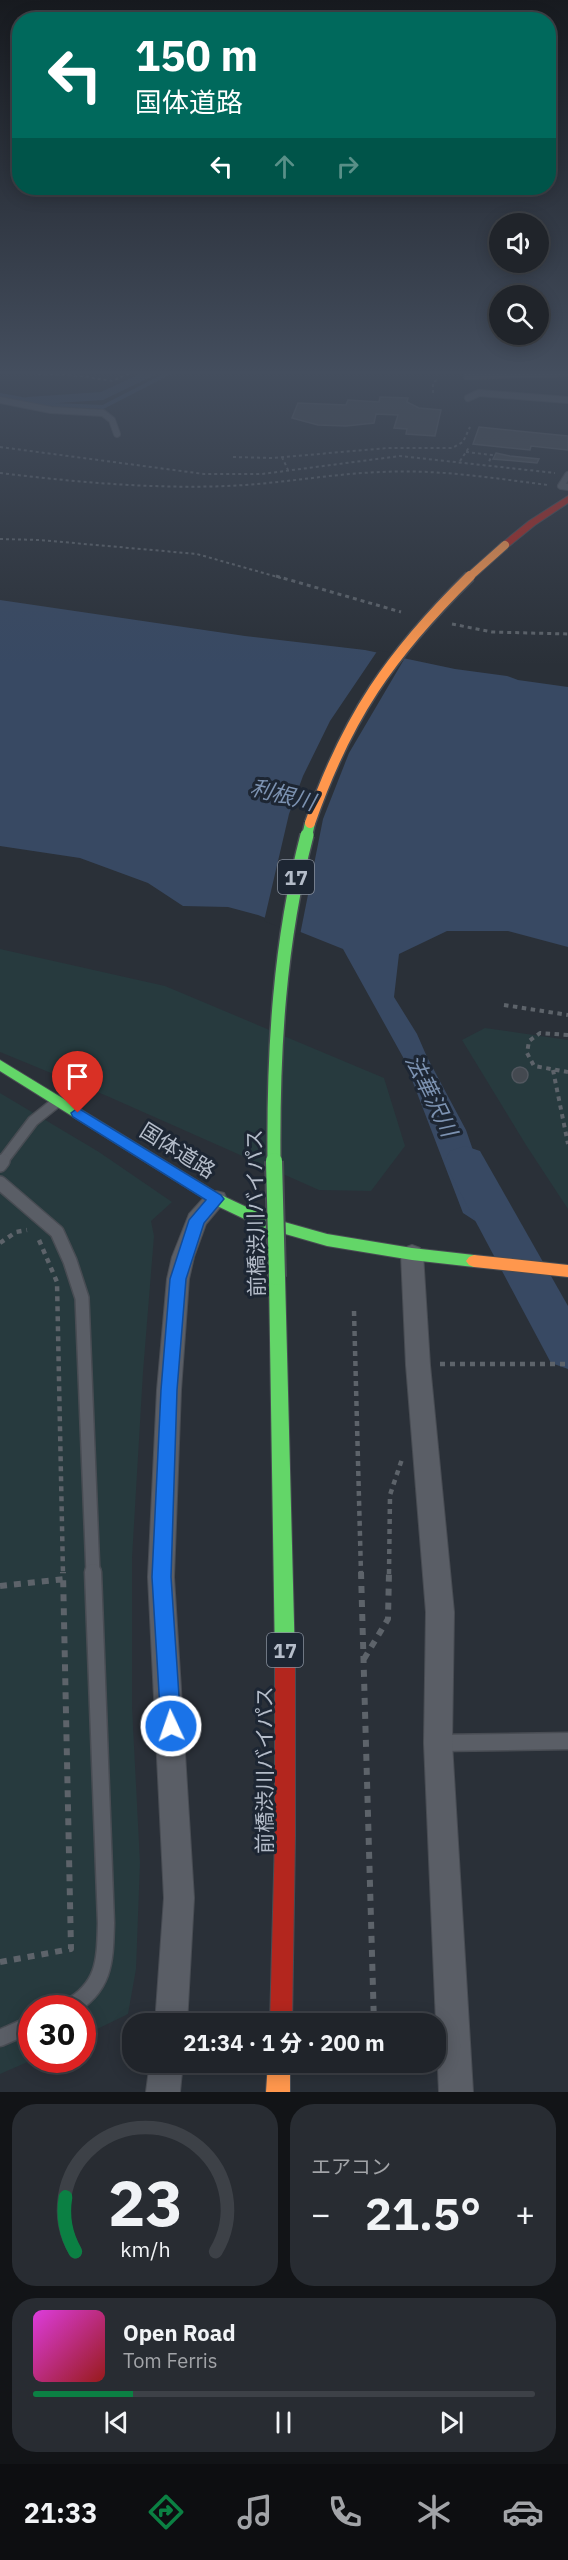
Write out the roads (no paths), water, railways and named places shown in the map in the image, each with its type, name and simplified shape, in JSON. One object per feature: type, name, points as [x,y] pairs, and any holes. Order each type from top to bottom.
[{"type":"main road","points":[[506,545],[532,523],[568,499]]},
{"type":"main road","name":"前橋渋川バイパス","points":[[281,2013],[286,1796],[284,1520],[274,1128],[280,996],[292,895],[311,816],[323,779],[349,724],[391,661],[433,611],[506,545],[568,507]]},
{"type":"main road","name":"国体道路","points":[[0,1065],[216,1199],[266,1223],[327,1240],[412,1254],[568,1271]]},
{"type":"main road","points":[[278,2092],[279,2073]]},
{"type":"street","points":[[172,2013],[179,1899],[162,1577],[169,1390],[178,1279],[183,1257],[197,1220],[216,1199]]},
{"type":"street","points":[[412,1254],[418,1365],[440,1612],[438,1743],[456,2092]]},
{"type":"street","points":[[163,2092],[166,2073]]},
{"type":"lane","points":[[564,487],[565,474]]},
{"type":"lane","points":[[0,1165],[33,1121],[59,1101]]},
{"type":"lane","points":[[0,1183],[57,1232],[70,1261],[82,1298],[106,1923],[104,1967],[88,1995]]},
{"type":"lane","points":[[438,1743],[568,1741]]},
{"type":"lane","points":[[0,2038],[18,2030]]},
{"type":"water","name":"利根川","points":[[0,600],[245,636],[365,650],[455,669],[568,687],[568,947],[508,931],[447,931],[399,954],[394,997],[417,1034],[466,1130],[492,1205],[483,1226],[463,1213],[404,1059],[343,949],[258,915],[228,907],[183,906],[148,883],[80,858],[0,846]]},
{"type":"waterway","name":"法華沢川","points":[[465,1162],[568,1349]]}]
